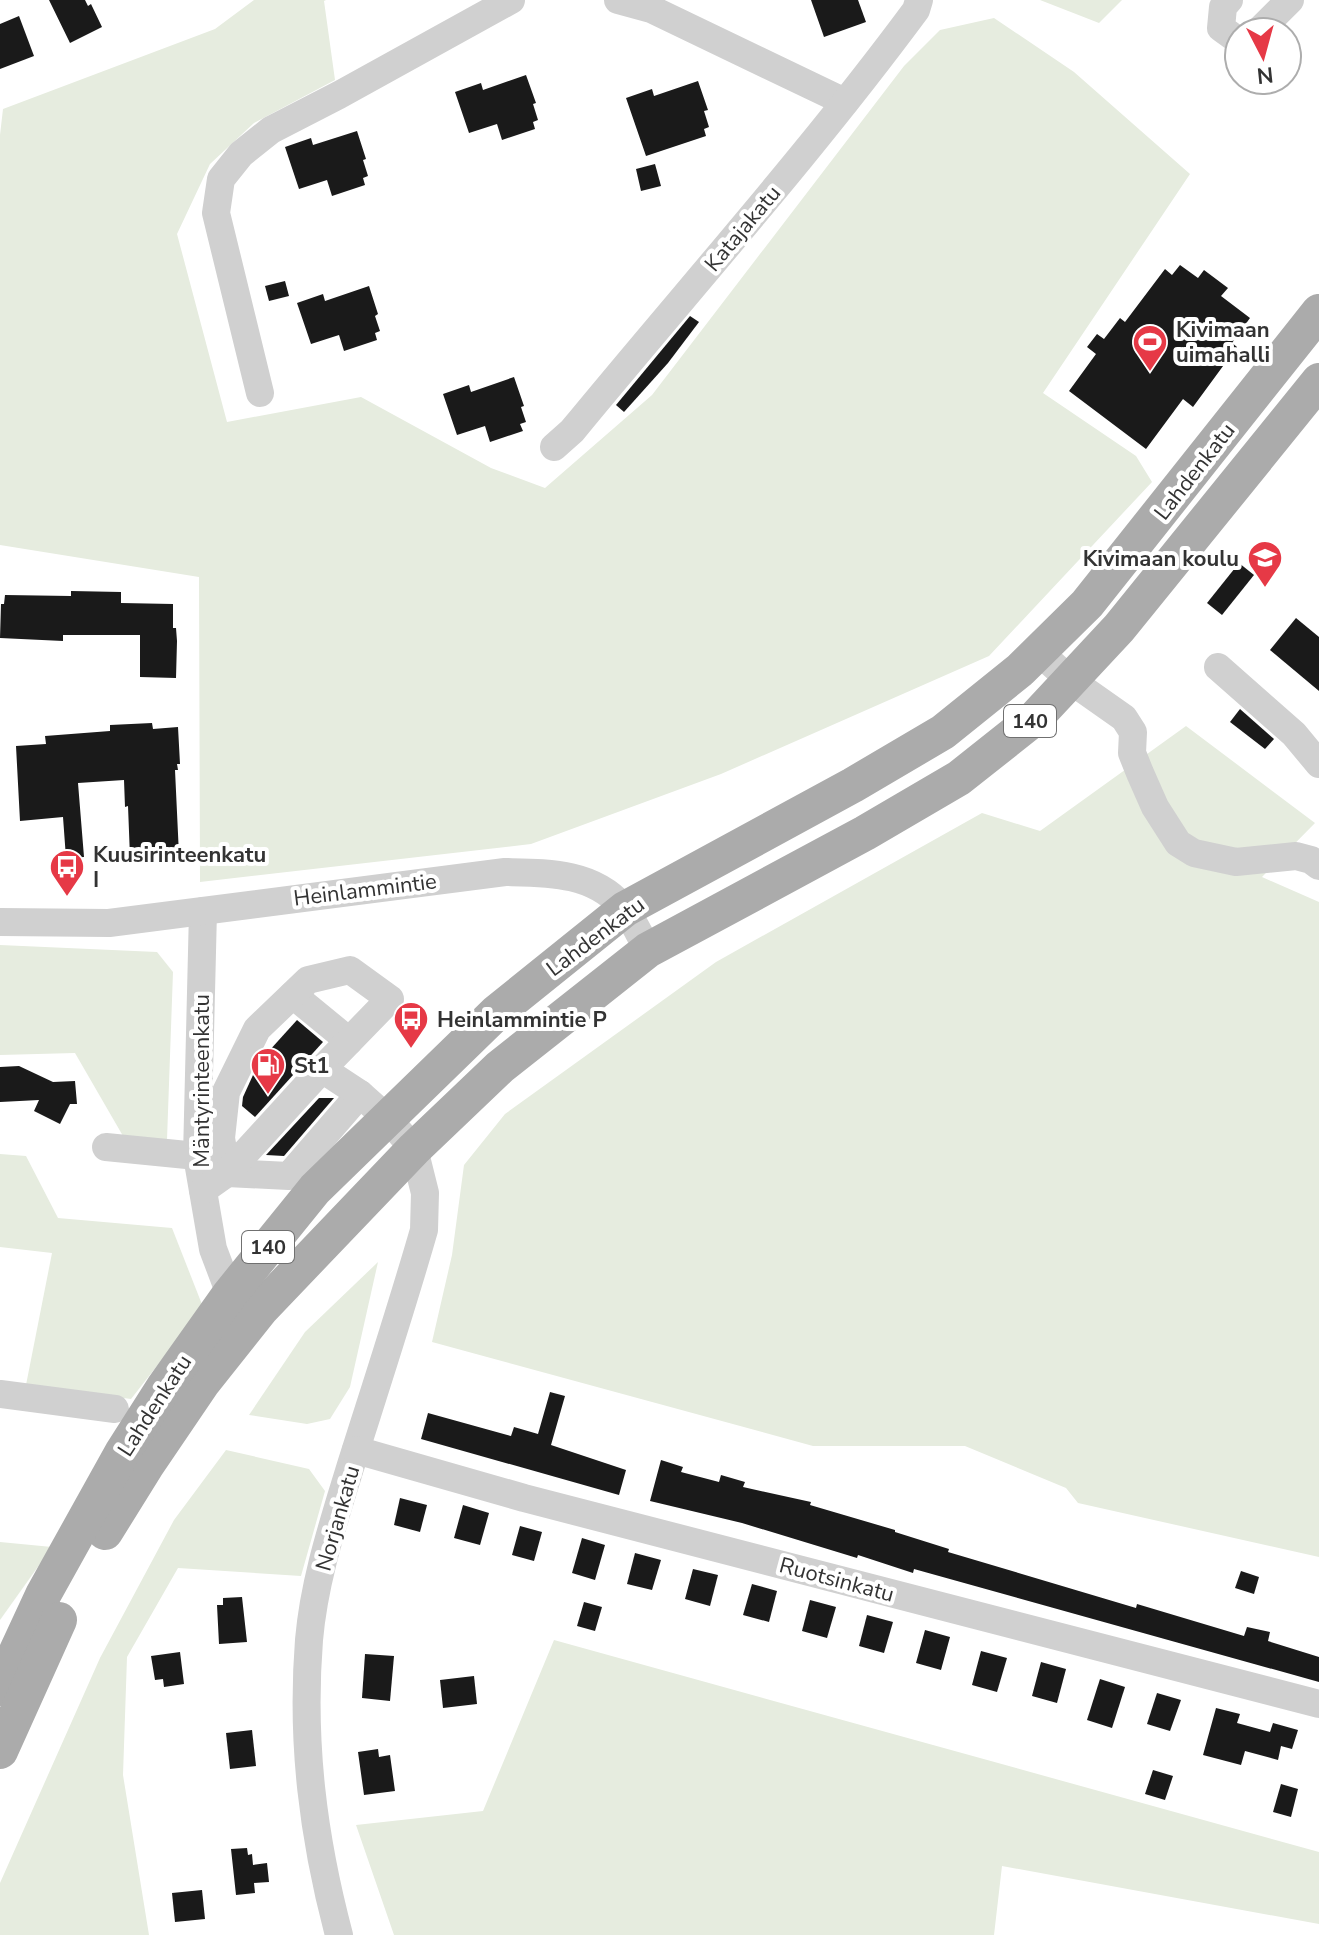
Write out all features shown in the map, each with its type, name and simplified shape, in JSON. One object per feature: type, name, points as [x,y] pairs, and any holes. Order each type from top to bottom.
[{"type":"main road","name":"Lahdenkatu","points":[[0,1751],[69,1599],[110,1523],[164,1387],[230,1294],[315,1189],[497,1012],[625,909],[853,785],[943,732],[1040,653],[1087,604],[1319,312]]},
{"type":"main road","name":"Lahdenkatu","points":[[0,1688],[43,1595],[134,1460],[203,1382],[261,1309],[414,1149],[500,1067],[648,950],[865,833],[959,778],[1036,717],[1119,628],[1319,381]]},
{"type":"street","points":[[260,393],[216,213],[221,179],[241,154],[271,130],[511,0]]},
{"type":"street","points":[[618,0],[651,9],[845,102]]},
{"type":"street","name":"Katajakatu","points":[[554,447],[572,431],[735,239],[916,10],[919,0]]},
{"type":"street","points":[[1223,29],[1223,7],[1229,0]]},
{"type":"street","points":[[1274,16],[1290,0]]},
{"type":"street","points":[[1040,653],[1070,680],[1124,718],[1133,732],[1132,753],[1140,773],[1155,807],[1178,843],[1194,853],[1236,862],[1296,856],[1319,866]]},
{"type":"street","points":[[1218,667],[1294,734],[1319,764]]},
{"type":"street","name":"Heinlammintie","points":[[0,922],[109,923],[505,872],[554,873],[582,879],[605,890],[625,909],[648,950]]},
{"type":"street","name":"Mäntyrinteenkatu","points":[[203,911],[197,1156],[213,1249],[230,1294]]},
{"type":"street","points":[[203,1190],[227,1173],[390,999],[350,970],[308,980],[257,1029],[226,1092],[221,1138],[227,1173]]},
{"type":"street","points":[[293,995],[349,1041]]},
{"type":"street","name":"Norjankatu","points":[[322,1069],[360,1094],[388,1119],[414,1149],[425,1193],[424,1230],[321,1571],[310,1638],[307,1693],[314,1821],[339,1935]]},
{"type":"street","points":[[227,1173],[289,1176],[360,1094]]},
{"type":"street","points":[[106,1147],[197,1156]]},
{"type":"street","points":[[0,1394],[115,1409]]},
{"type":"street","name":"Ruotsinkatu","points":[[356,1450],[538,1502],[1319,1704]]},
{"type":"shaded area","points":[[254,0],[326,0],[335,80],[254,123],[210,164],[177,234],[227,422],[361,397],[491,468],[545,488],[652,395],[904,66],[940,30],[994,18],[1074,72],[1190,174],[1043,393],[1136,456],[1152,482],[989,656],[721,774],[531,844],[200,882],[199,577],[0,545],[0,135],[3,109],[215,29]]},
{"type":"shaded area","points":[[1040,0],[1122,0],[1099,23]]},
{"type":"shaded area","points":[[1186,726],[1315,823],[1262,877],[1319,902],[1319,1557],[1078,1503],[1066,1488],[965,1446],[813,1446],[432,1342],[452,1255],[464,1165],[505,1114],[716,962],[982,813],[1040,831]]},
{"type":"shaded area","points":[[0,945],[157,952],[173,972],[167,1140],[123,1136],[75,1053],[0,1055]]},
{"type":"shaded area","points":[[0,1154],[26,1156],[58,1218],[172,1228],[203,1307],[131,1399],[26,1385],[52,1253],[0,1247]]},
{"type":"shaded area","points":[[378,1262],[350,1387],[330,1419],[307,1424],[249,1415],[305,1332]]},
{"type":"shaded area","points":[[226,1450],[309,1469],[325,1491],[301,1576],[178,1568],[127,1657],[123,1775],[149,1935],[0,1935],[0,1883],[100,1658],[174,1520]]},
{"type":"shaded area","points":[[0,1542],[52,1547],[0,1620]]},
{"type":"shaded area","points":[[554,1640],[1319,1852],[1319,1924],[1002,1866],[994,1935],[394,1935],[356,1825],[483,1811]]},
{"type":"building","points":[[49,0],[85,0],[88,6],[91,4],[102,27],[70,43]]},
{"type":"building","points":[[811,0],[858,0],[866,22],[824,37]]},
{"type":"building","points":[[19,16],[34,56],[0,69],[0,24]]},
{"type":"building","points":[[526,75],[536,103],[533,104],[538,120],[533,122],[535,129],[502,140],[497,124],[469,133],[455,92],[481,83],[483,90]]},
{"type":"building","points":[[698,81],[708,110],[704,111],[709,127],[704,129],[706,136],[646,156],[626,98],[652,89],[654,96]]},
{"type":"building","points":[[357,131],[366,159],[363,160],[368,176],[363,178],[365,185],[332,196],[327,180],[299,189],[285,147],[311,138],[313,145]]},
{"type":"building","points":[[655,164],[661,186],[641,191],[636,169]]},
{"type":"building","name":"Kivimaan uimahalli","points":[[1180,265],[1198,278],[1204,270],[1228,288],[1221,296],[1250,318],[1232,343],[1237,347],[1193,407],[1183,399],[1146,449],[1069,391],[1096,354],[1087,347],[1097,334],[1104,339],[1120,318],[1125,322],[1165,269],[1172,275]]},
{"type":"building","points":[[285,281],[289,296],[269,301],[265,286]]},
{"type":"building","points":[[369,286],[378,314],[375,316],[380,331],[375,333],[377,340],[344,351],[339,335],[311,344],[297,303],[323,294],[325,301]]},
{"type":"building","points":[[690,316],[699,322],[668,363],[624,412],[616,405]]},
{"type":"building","points":[[514,377],[524,406],[521,407],[526,422],[520,424],[523,431],[490,442],[485,426],[457,435],[443,394],[469,385],[471,392]]},
{"type":"building","points":[[1239,563],[1254,575],[1222,615],[1207,603]]},
{"type":"building","points":[[71,591],[121,592],[121,603],[173,604],[173,628],[176,628],[177,641],[176,678],[140,677],[140,635],[63,635],[63,641],[0,638],[1,604],[4,604],[5,595],[71,596]]},
{"type":"building","points":[[1296,618],[1319,637],[1319,691],[1270,650]]},
{"type":"building","points":[[1240,709],[1274,739],[1265,749],[1230,722]]},
{"type":"building","points":[[152,723],[153,729],[178,727],[180,764],[175,770],[179,855],[130,857],[124,780],[78,783],[84,857],[66,858],[63,817],[20,821],[16,746],[46,744],[45,736],[110,731],[110,725]]},
{"type":"building","points":[[297,1020],[323,1042],[255,1117],[242,1106],[243,1097],[259,1062]]},
{"type":"building","points":[[19,1066],[53,1082],[75,1081],[77,1104],[70,1104],[60,1124],[34,1111],[39,1100],[0,1102],[0,1067]]},
{"type":"building","points":[[319,1098],[334,1098],[284,1156],[266,1155]]},
{"type":"building","points":[[550,1392],[565,1396],[551,1445],[626,1470],[619,1495],[421,1439],[428,1413],[511,1436],[514,1427],[538,1434]]},
{"type":"building","points":[[661,1460],[683,1467],[681,1472],[719,1482],[721,1475],[745,1482],[743,1487],[811,1502],[810,1505],[949,1549],[948,1552],[1136,1608],[1137,1604],[1244,1636],[1247,1627],[1270,1632],[1268,1641],[1319,1657],[1319,1682],[914,1569],[913,1573],[742,1523],[650,1501]]},
{"type":"building","points":[[400,1498],[427,1505],[420,1532],[394,1525]]},
{"type":"building","points":[[463,1505],[489,1513],[480,1545],[454,1538]]},
{"type":"building","points":[[520,1526],[542,1532],[534,1561],[512,1555]]},
{"type":"building","points":[[582,1538],[605,1545],[595,1580],[572,1573]]},
{"type":"building","points":[[635,1553],[661,1560],[652,1590],[627,1584]]},
{"type":"building","points":[[693,1569],[718,1575],[710,1606],[685,1599]]},
{"type":"building","points":[[1241,1571],[1259,1577],[1254,1594],[1235,1588]]},
{"type":"building","points":[[752,1584],[777,1591],[769,1622],[743,1615]]},
{"type":"building","points":[[242,1597],[247,1642],[219,1644],[217,1605],[223,1605],[223,1598]]},
{"type":"building","points":[[810,1600],[836,1607],[827,1638],[802,1631]]},
{"type":"building","points":[[584,1602],[602,1607],[595,1631],[577,1626]]},
{"type":"building","points":[[867,1615],[893,1622],[884,1653],[859,1646]]},
{"type":"building","points":[[925,1630],[950,1637],[941,1670],[916,1663]]},
{"type":"building","points":[[981,1651],[1007,1658],[997,1692],[972,1685]]},
{"type":"building","points":[[180,1652],[184,1684],[164,1687],[163,1679],[155,1680],[151,1656]]},
{"type":"building","points":[[365,1654],[394,1656],[390,1701],[362,1698]]},
{"type":"building","points":[[1041,1662],[1066,1669],[1057,1703],[1032,1696]]},
{"type":"building","points":[[474,1676],[477,1704],[443,1708],[440,1680]]},
{"type":"building","points":[[1100,1679],[1125,1687],[1112,1728],[1087,1720]]},
{"type":"building","points":[[1157,1693],[1181,1700],[1170,1731],[1147,1724]]},
{"type":"building","points":[[1216,1708],[1240,1714],[1237,1723],[1270,1732],[1273,1723],[1298,1730],[1292,1749],[1281,1746],[1278,1760],[1245,1751],[1241,1765],[1203,1755]]},
{"type":"building","points":[[252,1730],[256,1766],[230,1769],[226,1733]]},
{"type":"building","points":[[378,1749],[379,1757],[390,1755],[395,1791],[364,1795],[358,1752]]},
{"type":"building","points":[[1153,1770],[1173,1776],[1165,1800],[1145,1794]]},
{"type":"building","points":[[1281,1784],[1298,1789],[1291,1817],[1273,1812]]},
{"type":"building","points":[[247,1848],[248,1855],[252,1854],[253,1865],[267,1863],[269,1882],[254,1883],[255,1893],[236,1895],[231,1849]]},
{"type":"building","points":[[202,1890],[205,1919],[175,1922],[172,1893]]},
{"type":"place","name":"Kivimaan uimahalli","points":[[1150,373]]},
{"type":"place","name":"Kivimaan koulu","points":[[1265,589]]},
{"type":"place","name":"Kuusirinteenkatu I","points":[[67,898]]},
{"type":"place","name":"Heinlammintie P","points":[[411,1050]]},
{"type":"place","name":"St1","points":[[268,1096]]}]
